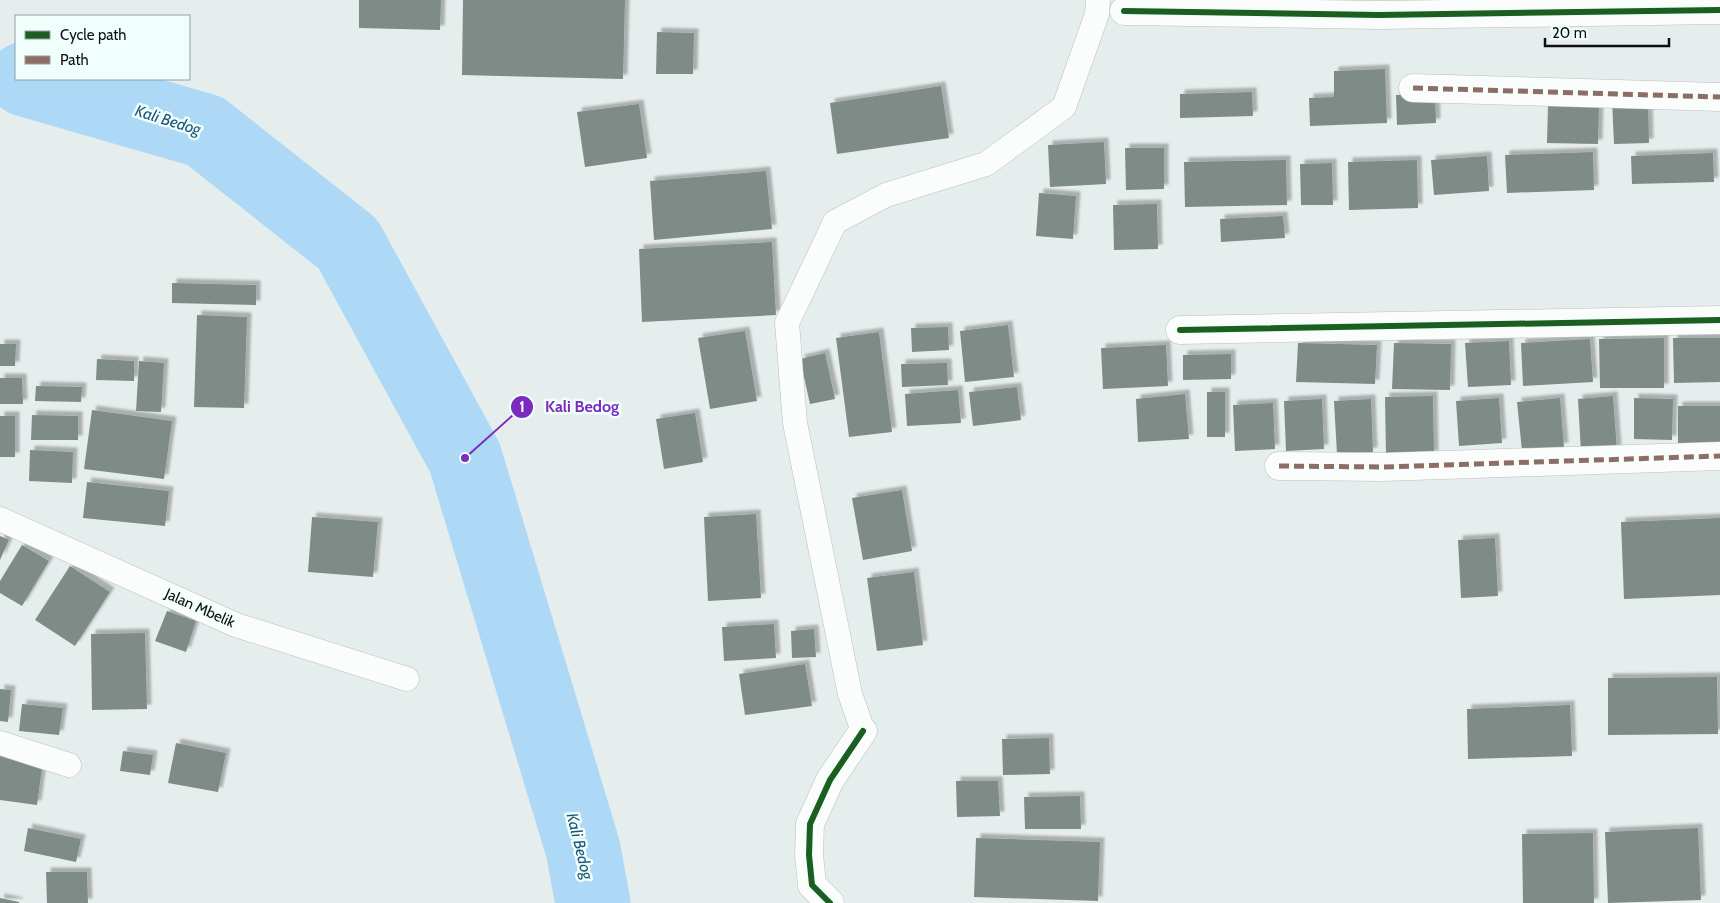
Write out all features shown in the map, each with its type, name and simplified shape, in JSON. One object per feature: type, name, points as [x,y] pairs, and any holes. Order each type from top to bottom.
[{"type":"street","points":[[1124,11],[1379,15],[1720,10]]},
{"type":"street","points":[[1413,88],[1720,97]]},
{"type":"street","points":[[1180,330],[1720,320]]},
{"type":"street","points":[[1280,466],[1383,468],[1720,456]]},
{"type":"street","points":[[830,903],[812,885],[809,855],[810,824],[830,780],[863,731]]},
{"type":"lane","points":[[863,731],[850,694],[795,423],[787,323],[835,222],[886,195],[986,164],[1064,107],[1097,14],[1098,0]]},
{"type":"lane","name":"Jalan Mbelik","points":[[0,519],[236,625],[407,678]]},
{"type":"lane","points":[[0,744],[69,765]]},
{"type":"building","points":[[359,0],[441,0],[440,30],[359,28]]},
{"type":"building","points":[[463,0],[625,0],[623,79],[462,75]]},
{"type":"building","points":[[657,32],[694,33],[693,74],[656,74]]},
{"type":"building","points":[[1385,69],[1387,123],[1310,126],[1309,98],[1334,97],[1334,71]]},
{"type":"building","points":[[941,86],[949,138],[837,154],[830,103]]},
{"type":"building","points":[[1252,92],[1253,116],[1180,118],[1180,94]]},
{"type":"building","points":[[1435,94],[1436,123],[1397,125],[1396,95]]},
{"type":"building","points":[[1648,99],[1649,143],[1614,144],[1612,100]]},
{"type":"building","points":[[639,104],[647,158],[585,167],[577,112]]},
{"type":"building","points":[[1548,105],[1599,106],[1598,144],[1547,143]]},
{"type":"building","points":[[1104,142],[1106,184],[1050,187],[1048,145]]},
{"type":"building","points":[[1125,148],[1164,148],[1164,189],[1126,190]]},
{"type":"building","points":[[1593,152],[1594,190],[1507,193],[1505,155]]},
{"type":"building","points":[[1713,153],[1714,182],[1632,184],[1631,156]]},
{"type":"building","points":[[1487,156],[1489,191],[1434,195],[1431,160]]},
{"type":"building","points":[[1286,160],[1287,205],[1185,207],[1184,162]]},
{"type":"building","points":[[1417,160],[1418,208],[1349,210],[1348,162]]},
{"type":"building","points":[[1332,163],[1333,205],[1301,205],[1300,164]]},
{"type":"building","points":[[766,171],[772,229],[654,240],[650,181]]},
{"type":"building","points":[[1039,193],[1076,196],[1073,239],[1036,236]]},
{"type":"building","points":[[1157,204],[1158,249],[1114,250],[1113,205]]},
{"type":"building","points":[[1283,216],[1285,238],[1221,242],[1220,219]]},
{"type":"building","points":[[772,242],[776,315],[642,322],[639,249]]},
{"type":"building","points":[[172,283],[256,285],[256,305],[172,303]]},
{"type":"building","points":[[197,315],[247,317],[244,408],[194,407]]},
{"type":"building","points":[[1008,325],[1014,377],[965,382],[960,331]]},
{"type":"building","points":[[948,327],[949,350],[912,352],[911,328]]},
{"type":"building","points":[[745,331],[757,401],[710,409],[698,338]]},
{"type":"building","points":[[879,332],[892,432],[849,437],[836,338]]},
{"type":"building","points":[[1664,338],[1664,388],[1600,388],[1599,339]]},
{"type":"building","points":[[1673,338],[1720,338],[1720,382],[1674,383]]},
{"type":"building","points":[[1590,339],[1593,382],[1523,386],[1521,343]]},
{"type":"building","points":[[1509,341],[1511,385],[1468,387],[1465,343]]},
{"type":"building","points":[[1298,343],[1377,345],[1375,384],[1296,382]]},
{"type":"building","points":[[1394,343],[1451,344],[1450,390],[1392,389]]},
{"type":"building","points":[[0,344],[16,344],[15,366],[0,366]]},
{"type":"building","points":[[1166,345],[1168,386],[1103,389],[1101,348]]},
{"type":"building","points":[[825,353],[835,399],[810,404],[800,359]]},
{"type":"building","points":[[1231,354],[1231,379],[1183,380],[1183,355]]},
{"type":"building","points":[[97,359],[134,361],[134,381],[96,380]]},
{"type":"building","points":[[139,361],[164,363],[161,412],[136,411]]},
{"type":"building","points":[[947,363],[948,385],[902,387],[901,364]]},
{"type":"building","points":[[0,378],[22,378],[23,404],[0,404]]},
{"type":"building","points":[[36,386],[82,387],[81,402],[35,401]]},
{"type":"building","points":[[1017,387],[1021,420],[973,426],[969,392]]},
{"type":"building","points":[[958,390],[961,423],[907,426],[905,394]]},
{"type":"building","points":[[1207,392],[1225,392],[1225,437],[1207,437]]},
{"type":"building","points":[[1185,394],[1189,439],[1138,442],[1136,399]]},
{"type":"building","points":[[1433,396],[1434,455],[1386,456],[1385,397]]},
{"type":"building","points":[[1613,396],[1617,450],[1581,452],[1578,399]]},
{"type":"building","points":[[1499,398],[1502,443],[1459,446],[1456,401]]},
{"type":"building","points":[[1560,398],[1564,447],[1522,451],[1517,402]]},
{"type":"building","points":[[1634,398],[1673,399],[1672,440],[1634,439]]},
{"type":"building","points":[[1322,399],[1324,449],[1286,451],[1284,401]]},
{"type":"building","points":[[1371,399],[1373,452],[1337,454],[1334,401]]},
{"type":"building","points":[[1273,403],[1275,449],[1235,451],[1233,405]]},
{"type":"building","points":[[1678,406],[1720,406],[1720,452],[1678,452]]},
{"type":"building","points":[[92,410],[172,421],[164,479],[84,469]]},
{"type":"building","points":[[695,413],[703,462],[664,469],[656,419]]},
{"type":"building","points":[[32,415],[78,416],[78,440],[31,440]]},
{"type":"building","points":[[0,416],[15,416],[15,457],[0,457]]},
{"type":"building","points":[[30,450],[73,452],[72,483],[29,481]]},
{"type":"building","points":[[87,482],[169,491],[165,526],[83,518]]},
{"type":"building","points":[[902,490],[912,551],[863,560],[852,498]]},
{"type":"building","points":[[756,514],[761,598],[708,601],[704,517]]},
{"type":"building","points":[[312,517],[378,522],[373,577],[308,572]]},
{"type":"building","points":[[1720,518],[1720,595],[1624,599],[1621,522]]},
{"type":"building","points":[[0,536],[9,540],[0,560]]},
{"type":"building","points":[[1495,538],[1498,596],[1461,598],[1458,540]]},
{"type":"building","points":[[22,545],[49,561],[22,606],[0,593],[0,581]]},
{"type":"building","points":[[70,566],[110,592],[75,646],[35,620]]},
{"type":"building","points":[[914,572],[923,645],[877,651],[867,578]]},
{"type":"building","points":[[167,611],[196,621],[186,652],[155,641]]},
{"type":"building","points":[[774,624],[776,658],[724,661],[722,627]]},
{"type":"building","points":[[814,629],[816,657],[792,658],[791,631]]},
{"type":"building","points":[[145,633],[147,709],[92,710],[91,634]]},
{"type":"building","points":[[805,664],[812,706],[745,715],[739,674]]},
{"type":"building","points":[[1717,677],[1718,734],[1608,735],[1608,678]]},
{"type":"building","points":[[0,689],[11,690],[8,722],[0,721]]},
{"type":"building","points":[[22,704],[63,708],[59,735],[19,731]]},
{"type":"building","points":[[1570,705],[1572,756],[1468,759],[1467,709]]},
{"type":"building","points":[[1049,738],[1050,774],[1003,775],[1002,739]]},
{"type":"building","points":[[176,743],[226,753],[218,792],[168,783]]},
{"type":"building","points":[[123,751],[153,755],[150,775],[120,771]]},
{"type":"building","points":[[0,754],[43,761],[37,805],[0,800]]},
{"type":"building","points":[[956,781],[998,781],[1000,816],[957,817]]},
{"type":"building","points":[[1080,796],[1081,829],[1025,829],[1024,797]]},
{"type":"building","points":[[28,828],[81,839],[76,862],[24,851]]},
{"type":"building","points":[[1698,828],[1701,900],[1608,903],[1605,832]]},
{"type":"building","points":[[1593,833],[1594,903],[1523,903],[1522,834]]},
{"type":"building","points":[[976,838],[1100,842],[1098,901],[974,897]]},
{"type":"building","points":[[46,872],[87,872],[88,903],[47,903]]},
{"type":"building","points":[[0,898],[19,902],[19,903],[0,903]]},
{"type":"waterway","name":"Kali Bedog","points":[[28,80],[205,131],[348,244],[465,458],[583,849],[593,903]]},
{"type":"marked path","points":[[1413,88],[1720,97]]},
{"type":"marked path","points":[[1279,466],[1383,467],[1720,456]]},
{"type":"cycle path","points":[[1124,11],[1379,15],[1720,10]]},
{"type":"cycle path","points":[[1180,330],[1720,320]]},
{"type":"cycle path","points":[[830,903],[812,885],[809,855],[810,824],[830,780],[863,731]]},
{"type":"place","name":"Kali Bedog","points":[[465,458]]}]
